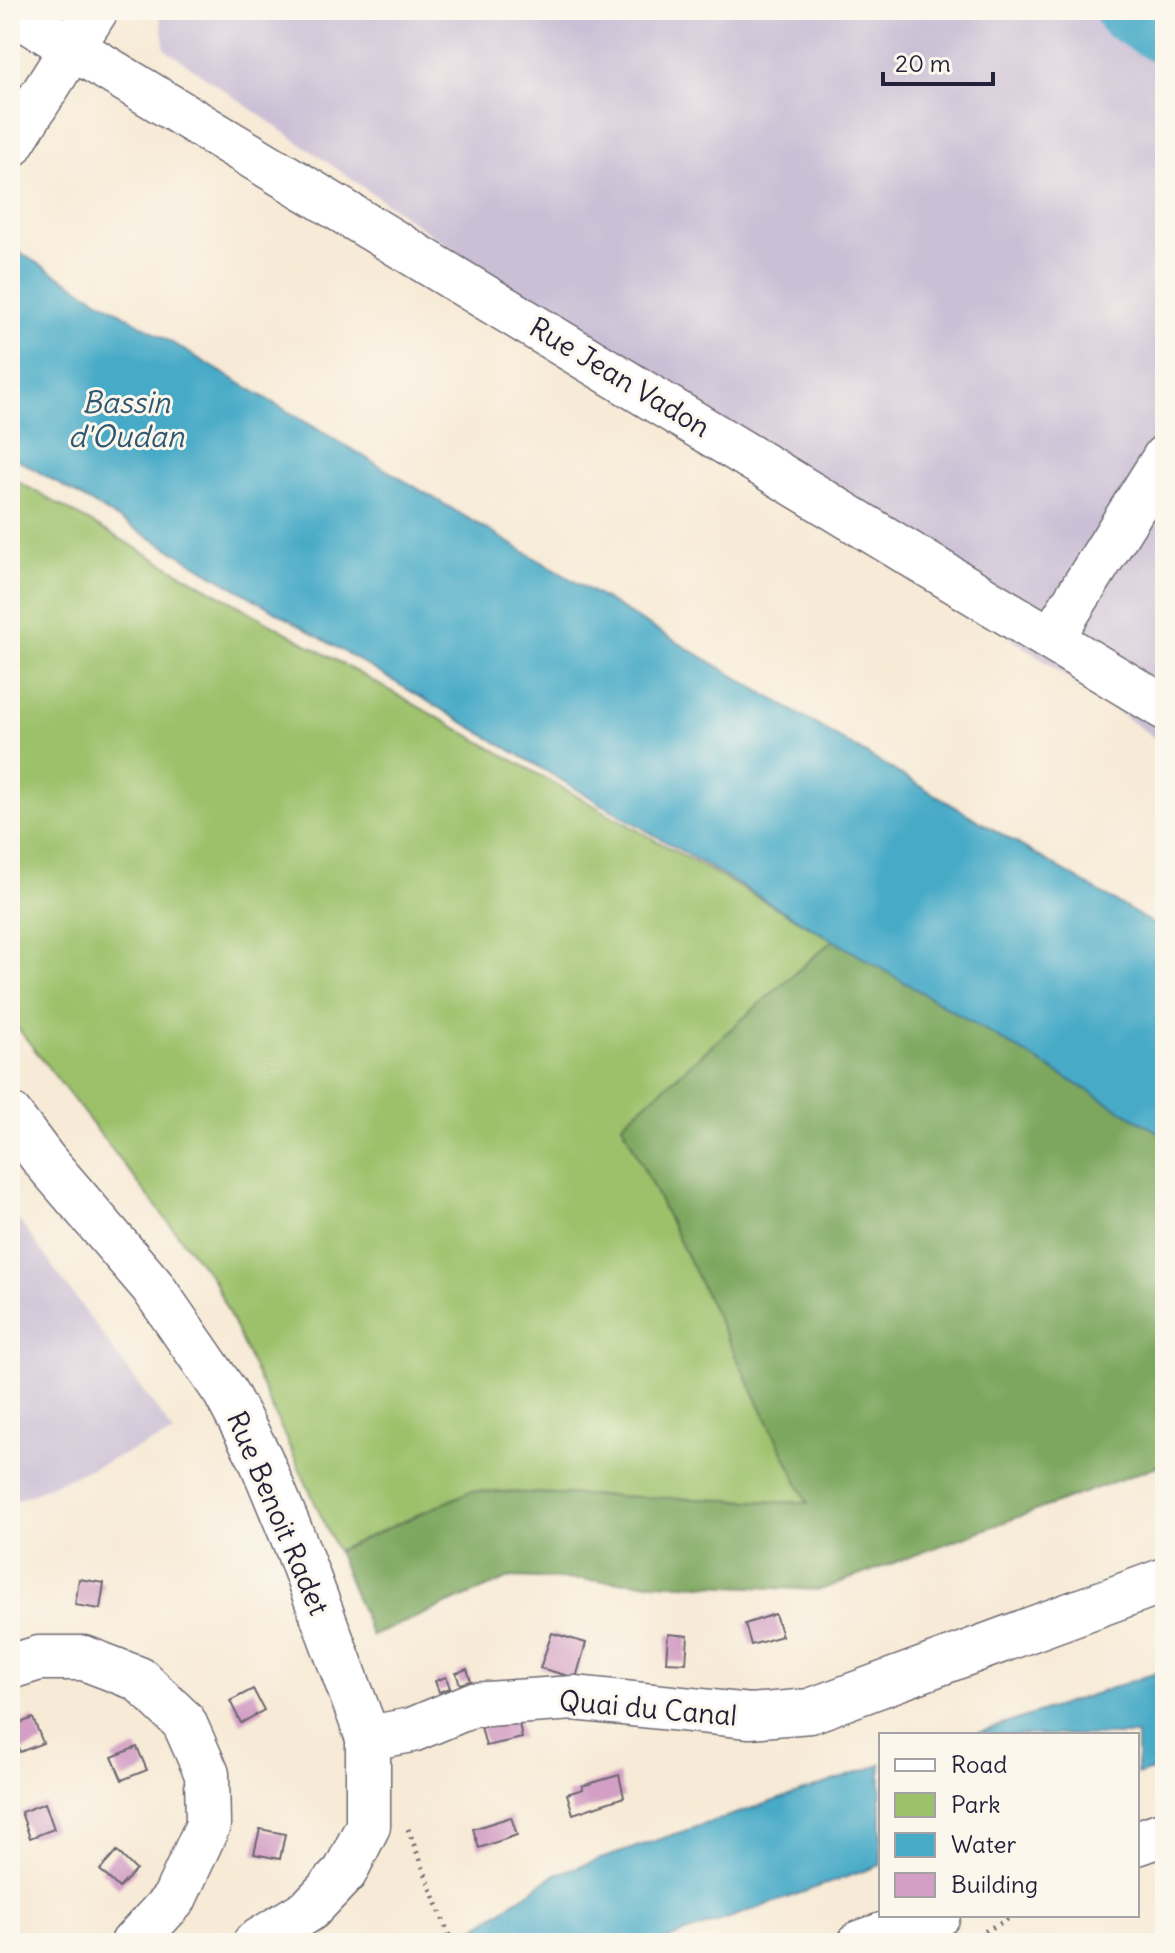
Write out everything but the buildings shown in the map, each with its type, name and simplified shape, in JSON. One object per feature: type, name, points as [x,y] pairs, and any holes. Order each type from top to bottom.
[{"type":"street","name":"Rue Jean Vadon","points":[[10,10],[1165,708]]},
{"type":"street","points":[[10,146],[96,10]]},
{"type":"street","points":[[1051,639],[1165,457]]},
{"type":"street","name":"Rue Benoit Radet","points":[[10,1115],[44,1160],[152,1286],[225,1392],[260,1458],[296,1545],[368,1738]]},
{"type":"street","name":"Quai du Canal","points":[[368,1738],[412,1730],[472,1705],[574,1698],[750,1716],[810,1711],[1165,1580]]},
{"type":"street","points":[[10,1667],[39,1658],[84,1658],[139,1679],[184,1722],[207,1774],[208,1825],[174,1899],[133,1943]]},
{"type":"street","points":[[255,1943],[310,1909],[345,1872],[368,1826],[368,1738]]},
{"type":"street","points":[[1139,1842],[1165,1833]]},
{"type":"street","points":[[860,1943],[952,1928]]},
{"type":"path","points":[[367,1781],[399,1808],[452,1943]]},
{"type":"path","points":[[952,1928],[1005,1917]]},
{"type":"shaded area","points":[[159,10],[1165,10],[1165,745],[165,49]]},
{"type":"shaded area","points":[[10,1208],[174,1433],[10,1503]]},
{"type":"green space","points":[[10,477],[833,940],[622,1124],[808,1503],[471,1491],[337,1551],[214,1281],[10,1018]]},
{"type":"green space","points":[[833,940],[1165,1136],[1165,1463],[820,1590],[512,1577],[372,1636],[337,1551],[471,1491],[808,1503],[622,1124]]},
{"type":"water","name":"Bassin d'Oudan","points":[[10,247],[1165,931],[1165,1136],[10,455]]},
{"type":"water","points":[[1165,1670],[1165,1766],[1139,1774],[1139,1733],[978,1733]]},
{"type":"water","points":[[879,1766],[879,1866],[657,1943],[445,1943],[463,1936],[556,1874]]},
{"type":"waterway","points":[[1128,10],[1165,32]]}]
